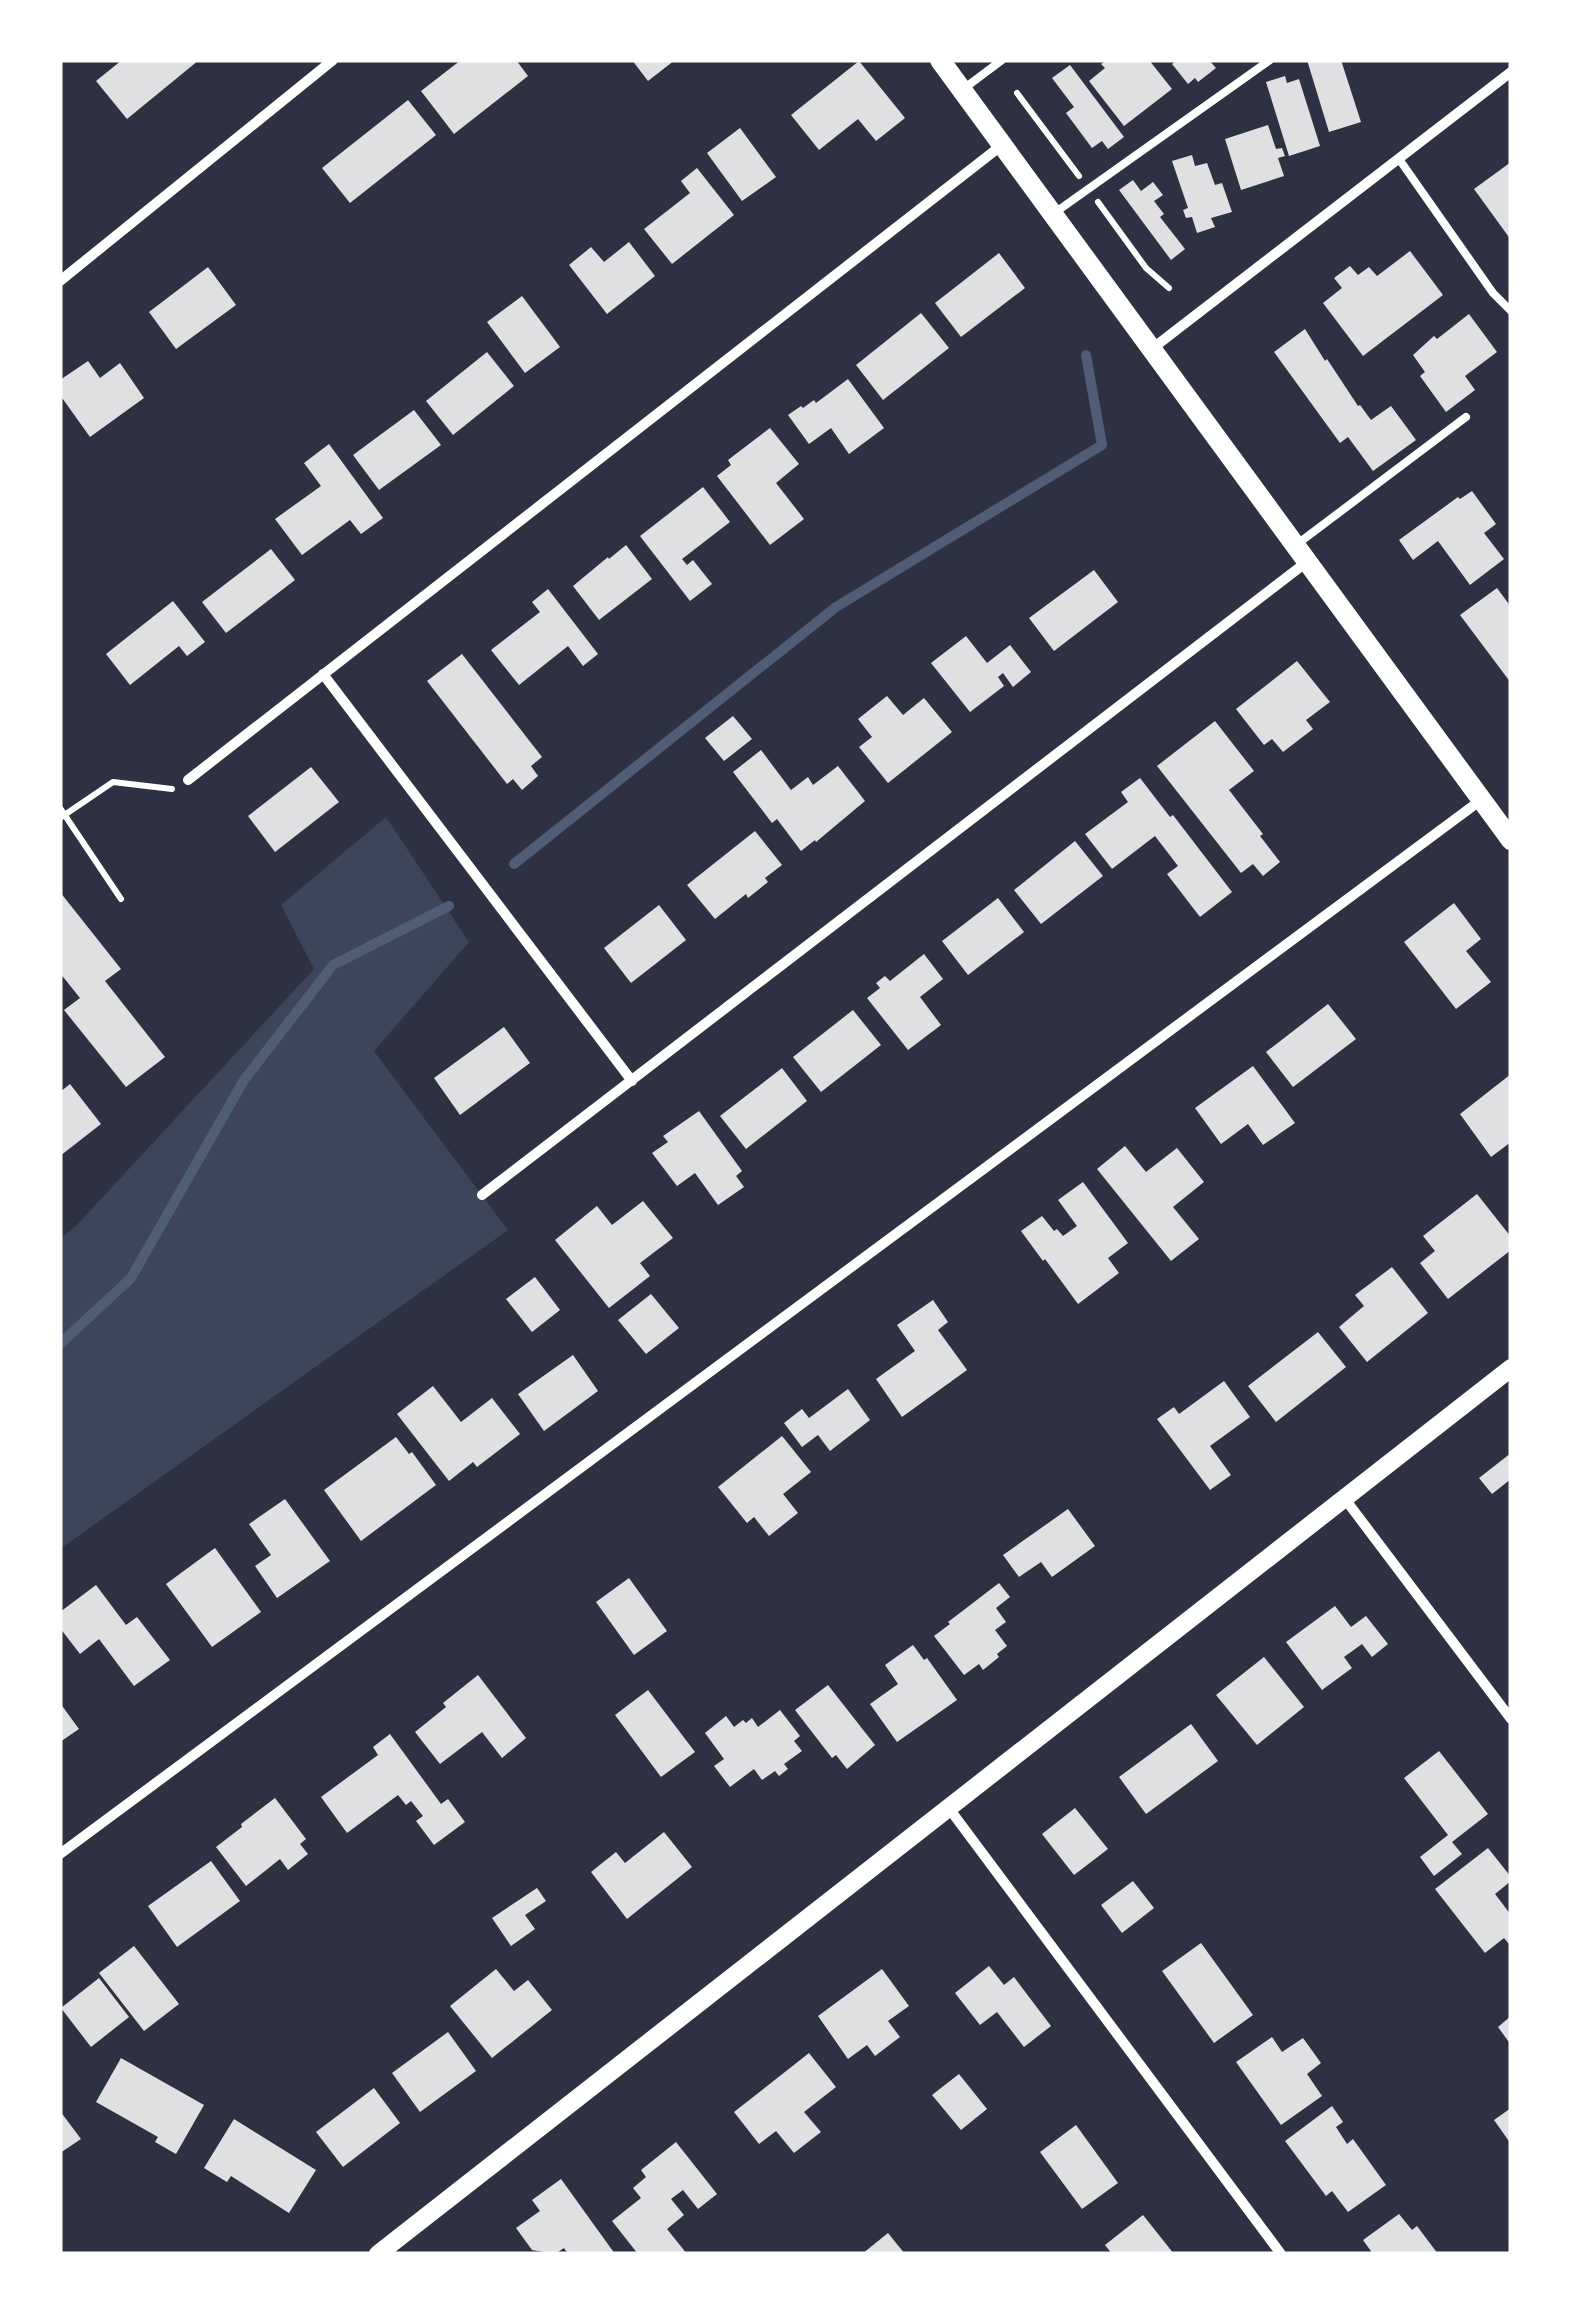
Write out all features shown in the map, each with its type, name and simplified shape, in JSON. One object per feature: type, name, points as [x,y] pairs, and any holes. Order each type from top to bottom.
[{"type":"main road","points":[[940,60],[1511,840]]},
{"type":"street","points":[[60,281],[333,60]]},
{"type":"street","points":[[1153,348],[1511,72]]},
{"type":"street","points":[[188,780],[1002,145]]},
{"type":"street","points":[[482,1195],[1302,553]]},
{"type":"street","points":[[323,674],[632,1081]]},
{"type":"street","points":[[60,1854],[1482,800]]},
{"type":"street","points":[[378,2254],[1511,1368]]},
{"type":"street","points":[[1345,1500],[1511,1719]]},
{"type":"street","points":[[948,1807],[1280,2254]]},
{"type":"lane","points":[[962,90],[1002,60]]},
{"type":"lane","points":[[1054,214],[1270,60]]},
{"type":"lane","points":[[1399,159],[1493,293],[1511,311]]},
{"type":"lane","points":[[1302,553],[1466,417]]},
{"type":"path","points":[[122,900],[61,814],[113,782],[185,791],[188,780]]},
{"type":"shaded area","points":[[386,817],[469,942],[374,1051],[508,1230],[60,1549],[60,1238],[75,1227],[314,969],[281,905]]},
{"type":"building","points":[[122,60],[199,60],[127,119],[96,81]]},
{"type":"building","points":[[461,60],[516,60],[528,76],[454,134],[421,91]]},
{"type":"building","points":[[632,60],[675,60],[648,81]]},
{"type":"building","points":[[1107,60],[1149,60],[1172,89],[1124,126],[1089,81],[1105,68],[1101,64]]},
{"type":"building","points":[[1177,60],[1209,60],[1216,68],[1198,82],[1195,78],[1188,84],[1172,64]]},
{"type":"building","points":[[1307,60],[1341,60],[1361,122],[1329,132]]},
{"type":"building","points":[[859,61],[905,118],[876,141],[858,119],[819,150],[791,115]]},
{"type":"building","points":[[1070,65],[1124,137],[1108,149],[1102,141],[1092,148],[1066,113],[1074,107],[1052,78]]},
{"type":"building","points":[[1285,76],[1287,83],[1299,79],[1320,146],[1289,156],[1266,82]]},
{"type":"building","points":[[408,100],[436,135],[350,203],[322,168]]},
{"type":"building","points":[[1268,125],[1276,149],[1282,148],[1285,156],[1278,158],[1284,176],[1241,190],[1225,139]]},
{"type":"building","points":[[740,128],[776,177],[742,201],[707,153]]},
{"type":"building","points":[[1192,155],[1195,166],[1207,163],[1215,185],[1222,183],[1232,212],[1211,218],[1215,227],[1197,233],[1192,217],[1186,218],[1183,210],[1188,208],[1172,161]]},
{"type":"building","points":[[1511,162],[1511,240],[1474,189]]},
{"type":"building","points":[[697,168],[734,215],[672,264],[644,229],[690,193],[681,181]]},
{"type":"building","points":[[1133,180],[1141,191],[1153,182],[1163,195],[1154,201],[1164,214],[1160,217],[1185,249],[1171,260],[1119,190]]},
{"type":"building","points":[[629,242],[655,276],[607,314],[569,265],[591,247],[604,262]]},
{"type":"building","points":[[1410,251],[1443,295],[1363,356],[1323,303],[1342,288],[1334,278],[1350,266],[1358,275],[1369,267],[1377,276]]},
{"type":"building","points":[[999,253],[1025,288],[961,337],[935,303]]},
{"type":"building","points":[[208,267],[236,305],[176,349],[149,312]]},
{"type":"building","points":[[522,296],[560,347],[525,373],[487,322]]},
{"type":"building","points":[[921,313],[949,348],[883,400],[856,365]]},
{"type":"building","points":[[1469,314],[1497,352],[1465,376],[1475,390],[1446,412],[1420,376],[1425,372],[1413,355]]},
{"type":"building","points":[[1305,329],[1371,420],[1391,406],[1416,440],[1373,471],[1348,437],[1340,443],[1274,352]]},
{"type":"building","points":[[487,352],[514,386],[453,435],[426,401]]},
{"type":"building","points":[[88,361],[100,378],[120,363],[144,398],[90,437],[60,395],[60,380]]},
{"type":"building","points":[[848,379],[884,428],[849,454],[831,428],[809,444],[788,415],[814,400],[816,403]]},
{"type":"building","points":[[414,410],[441,445],[379,490],[353,455]]},
{"type":"building","points":[[770,428],[799,464],[776,483],[804,519],[770,545],[717,476],[731,465],[728,460]]},
{"type":"building","points":[[329,444],[383,518],[361,534],[350,520],[302,555],[275,519],[321,486],[304,463]]},
{"type":"building","points":[[703,487],[730,522],[682,559],[687,565],[693,560],[712,584],[690,601],[640,536]]},
{"type":"building","points":[[1472,491],[1496,524],[1484,533],[1504,559],[1470,585],[1438,541],[1413,560],[1399,540]]},
{"type":"building","points":[[626,545],[652,579],[599,620],[573,586]]},
{"type":"building","points":[[271,549],[295,580],[226,633],[202,602]]},
{"type":"building","points":[[1094,570],[1118,602],[1054,651],[1029,618]]},
{"type":"building","points":[[1497,588],[1511,607],[1511,683],[1460,615]]},
{"type":"building","points":[[548,589],[598,654],[583,666],[568,646],[519,685],[491,650],[540,612],[532,602]]},
{"type":"building","points":[[173,601],[205,642],[187,656],[179,646],[130,685],[106,654]]},
{"type":"building","points":[[966,636],[987,663],[1010,645],[1031,672],[1013,687],[1003,673],[998,677],[1004,686],[970,712],[931,663]]},
{"type":"building","points":[[462,654],[542,757],[531,766],[538,776],[522,790],[513,779],[507,784],[427,681]]},
{"type":"building","points":[[1297,661],[1330,702],[1306,720],[1313,729],[1283,752],[1272,739],[1264,745],[1236,709]]},
{"type":"building","points":[[887,696],[903,715],[924,698],[952,732],[888,783],[859,747],[872,737],[858,719]]},
{"type":"building","points":[[733,716],[752,739],[724,761],[705,738]]},
{"type":"building","points":[[1215,721],[1254,771],[1229,790],[1280,862],[1263,876],[1253,864],[1241,873],[1157,766]]},
{"type":"building","points":[[761,750],[791,790],[808,777],[813,785],[838,766],[865,801],[801,851],[777,819],[772,823],[733,772]]},
{"type":"building","points":[[311,767],[339,802],[275,852],[248,816]]},
{"type":"building","points":[[1140,778],[1232,892],[1200,917],[1167,874],[1178,866],[1155,836],[1112,869],[1085,834],[1128,802],[1121,792]]},
{"type":"building","points":[[755,831],[782,865],[765,878],[768,882],[715,919],[687,885]]},
{"type":"building","points":[[1075,841],[1103,876],[1041,924],[1014,890]]},
{"type":"building","points":[[60,892],[121,969],[105,981],[165,1057],[126,1087],[64,1010],[80,998],[60,973]]},
{"type":"building","points":[[998,898],[1024,932],[968,975],[942,941]]},
{"type":"building","points":[[1454,903],[1481,939],[1466,951],[1491,982],[1456,1009],[1404,942]]},
{"type":"building","points":[[659,905],[686,940],[631,983],[604,948]]},
{"type":"building","points":[[924,954],[943,979],[920,997],[941,1025],[908,1050],[867,998],[880,988],[876,983],[885,976],[890,981]]},
{"type":"building","points":[[1328,1004],[1356,1039],[1293,1087],[1266,1052]]},
{"type":"building","points":[[853,1010],[881,1045],[821,1092],[793,1057]]},
{"type":"building","points":[[504,1027],[530,1063],[460,1115],[434,1078]]},
{"type":"building","points":[[1253,1066],[1295,1123],[1263,1145],[1248,1124],[1221,1144],[1195,1108]]},
{"type":"building","points":[[782,1068],[807,1101],[746,1149],[720,1116]]},
{"type":"building","points":[[1511,1074],[1511,1142],[1491,1157],[1460,1114]]},
{"type":"building","points":[[70,1084],[101,1124],[60,1156],[60,1092]]},
{"type":"building","points":[[699,1111],[742,1171],[736,1176],[744,1187],[718,1205],[695,1173],[677,1186],[652,1153],[668,1142],[663,1136]]},
{"type":"building","points":[[1125,1146],[1146,1172],[1177,1148],[1204,1182],[1173,1207],[1199,1239],[1171,1261],[1097,1169]]},
{"type":"building","points":[[1083,1182],[1128,1243],[1108,1258],[1119,1273],[1078,1304],[1021,1231],[1042,1216],[1063,1236],[1077,1226],[1058,1200]]},
{"type":"building","points":[[1477,1194],[1511,1237],[1511,1250],[1448,1299],[1420,1263],[1435,1251],[1423,1236]]},
{"type":"building","points":[[643,1201],[673,1238],[640,1263],[650,1276],[609,1308],[555,1240],[597,1206],[612,1225]]},
{"type":"building","points":[[1392,1267],[1428,1313],[1367,1362],[1339,1327],[1364,1306],[1355,1295]]},
{"type":"building","points":[[535,1277],[560,1310],[532,1332],[506,1299]]},
{"type":"building","points":[[651,1294],[679,1328],[646,1354],[618,1320]]},
{"type":"building","points":[[933,1300],[948,1322],[938,1330],[967,1370],[902,1417],[876,1379],[915,1351],[897,1325]]},
{"type":"building","points":[[1318,1332],[1346,1367],[1276,1422],[1248,1386]]},
{"type":"building","points":[[573,1355],[598,1391],[544,1431],[518,1394]]},
{"type":"building","points":[[1224,1381],[1250,1417],[1210,1446],[1231,1475],[1210,1490],[1157,1419],[1174,1407],[1179,1414]]},
{"type":"building","points":[[433,1386],[461,1422],[492,1398],[520,1434],[477,1467],[473,1462],[449,1481],[397,1414]]},
{"type":"building","points":[[848,1389],[870,1420],[830,1451],[818,1435],[802,1447],[784,1423],[802,1409],[809,1418]]},
{"type":"building","points":[[782,1436],[811,1472],[783,1494],[798,1513],[769,1536],[754,1517],[747,1523],[718,1487]]},
{"type":"building","points":[[396,1437],[436,1485],[361,1541],[324,1490]]},
{"type":"building","points":[[1511,1453],[1511,1479],[1492,1494],[1479,1478]]},
{"type":"building","points":[[285,1499],[330,1561],[277,1598],[255,1566],[271,1555],[249,1524]]},
{"type":"building","points":[[1068,1509],[1095,1546],[1052,1577],[1041,1562],[1019,1577],[1003,1555]]},
{"type":"building","points":[[215,1548],[261,1612],[212,1647],[166,1584]]},
{"type":"building","points":[[629,1578],[667,1631],[634,1655],[596,1602]]},
{"type":"building","points":[[999,1583],[1010,1597],[996,1608],[1006,1622],[995,1630],[1007,1646],[983,1670],[979,1664],[964,1675],[934,1636]]},
{"type":"building","points":[[96,1585],[126,1625],[137,1617],[170,1660],[134,1686],[99,1639],[80,1654],[60,1628],[60,1612]]},
{"type":"building","points":[[1335,1606],[1351,1627],[1366,1616],[1388,1644],[1372,1657],[1362,1644],[1344,1657],[1352,1668],[1322,1690],[1286,1642]]},
{"type":"building","points":[[913,1645],[957,1700],[897,1742],[870,1704],[898,1684],[885,1665]]},
{"type":"building","points":[[1264,1657],[1304,1707],[1257,1745],[1216,1695]]},
{"type":"building","points":[[478,1675],[526,1738],[502,1758],[482,1732],[440,1764],[415,1732]]},
{"type":"building","points":[[828,1685],[875,1745],[847,1769],[836,1755],[832,1758],[795,1710]]},
{"type":"building","points":[[648,1690],[695,1752],[661,1777],[615,1715]]},
{"type":"building","points":[[60,1703],[79,1729],[60,1742]]},
{"type":"building","points":[[780,1710],[800,1736],[794,1741],[802,1751],[784,1764],[788,1769],[779,1776],[775,1771],[762,1780],[754,1769],[730,1787],[714,1766],[724,1759],[705,1733],[726,1716],[734,1727],[752,1718],[758,1727]]},
{"type":"building","points":[[1191,1724],[1218,1761],[1146,1814],[1119,1777]]},
{"type":"building","points":[[390,1734],[441,1804],[448,1799],[465,1822],[434,1845],[416,1821],[423,1816],[411,1801],[406,1805],[398,1795],[347,1833],[321,1797],[378,1755],[373,1747]]},
{"type":"building","points":[[1439,1751],[1488,1814],[1452,1842],[1462,1854],[1434,1876],[1420,1857],[1448,1835],[1404,1778]]},
{"type":"building","points":[[275,1798],[306,1839],[300,1844],[308,1854],[288,1870],[280,1859],[246,1886],[216,1847]]},
{"type":"building","points":[[1075,1808],[1108,1849],[1074,1875],[1042,1834]]},
{"type":"building","points":[[664,1832],[692,1867],[627,1919],[591,1872],[616,1852],[625,1863]]},
{"type":"building","points":[[1488,1848],[1511,1877],[1495,1894],[1511,1915],[1511,1943],[1504,1938],[1485,1953],[1435,1889]]},
{"type":"building","points":[[211,1861],[240,1901],[177,1947],[148,1906]]},
{"type":"building","points":[[1133,1881],[1154,1908],[1122,1933],[1101,1905]]},
{"type":"building","points":[[537,1888],[546,1901],[525,1915],[535,1929],[511,1946],[492,1918]]},
{"type":"building","points":[[1201,1943],[1253,2015],[1214,2043],[1162,1971]]},
{"type":"building","points":[[134,1946],[179,2004],[144,2031],[99,1973]]},
{"type":"building","points":[[989,1966],[1004,1985],[1014,1977],[1051,2026],[1024,2047],[997,2012],[980,2025],[955,1993]]},
{"type":"building","points":[[496,1969],[514,1991],[528,1980],[552,2010],[492,2058],[450,2006]]},
{"type":"building","points":[[882,1969],[909,2006],[888,2021],[900,2037],[875,2056],[867,2045],[848,2059],[818,2016]]},
{"type":"building","points":[[99,1978],[129,2017],[91,2047],[61,2008]]},
{"type":"building","points":[[1511,2016],[1511,2045],[1498,2027]]},
{"type":"building","points":[[448,2032],[476,2071],[420,2112],[392,2073]]},
{"type":"building","points":[[1272,2037],[1282,2052],[1303,2038],[1321,2063],[1307,2074],[1322,2096],[1281,2125],[1236,2062]]},
{"type":"building","points":[[809,2053],[836,2087],[804,2112],[821,2132],[794,2153],[776,2131],[759,2144],[734,2112]]},
{"type":"building","points":[[121,2058],[204,2105],[176,2154],[155,2142],[158,2137],[96,2102]]},
{"type":"building","points":[[959,2074],[987,2109],[961,2130],[932,2095]]},
{"type":"building","points":[[374,2088],[400,2123],[343,2167],[316,2132]]},
{"type":"building","points":[[1332,2106],[1343,2122],[1336,2127],[1347,2144],[1353,2139],[1386,2185],[1348,2212],[1332,2191],[1326,2196],[1285,2141]]},
{"type":"building","points":[[1511,2108],[1511,2144],[1494,2120]]},
{"type":"building","points":[[60,2111],[81,2139],[60,2153]]},
{"type":"building","points":[[234,2119],[316,2170],[289,2213],[231,2176],[227,2182],[204,2168]]},
{"type":"building","points":[[1076,2125],[1118,2183],[1082,2209],[1040,2152]]},
{"type":"building","points":[[676,2142],[717,2194],[698,2209],[683,2190],[671,2199],[684,2215],[667,2229],[687,2254],[638,2254],[612,2221],[641,2198],[633,2188],[646,2177],[641,2170]]},
{"type":"building","points":[[561,2179],[615,2254],[568,2254],[564,2248],[555,2254],[532,2250],[516,2228],[540,2211],[532,2200]]},
{"type":"building","points":[[1399,2214],[1412,2230],[1417,2226],[1438,2254],[1373,2254],[1363,2240]]},
{"type":"building","points":[[1143,2215],[1174,2254],[1112,2254],[1105,2245]]},
{"type":"building","points":[[888,2233],[905,2254],[862,2254]]},
{"type":"waterway","points":[[514,864],[836,607],[1102,445],[1086,355]]},
{"type":"waterway","points":[[60,1344],[131,1278],[244,1080],[333,965],[449,906]]}]
